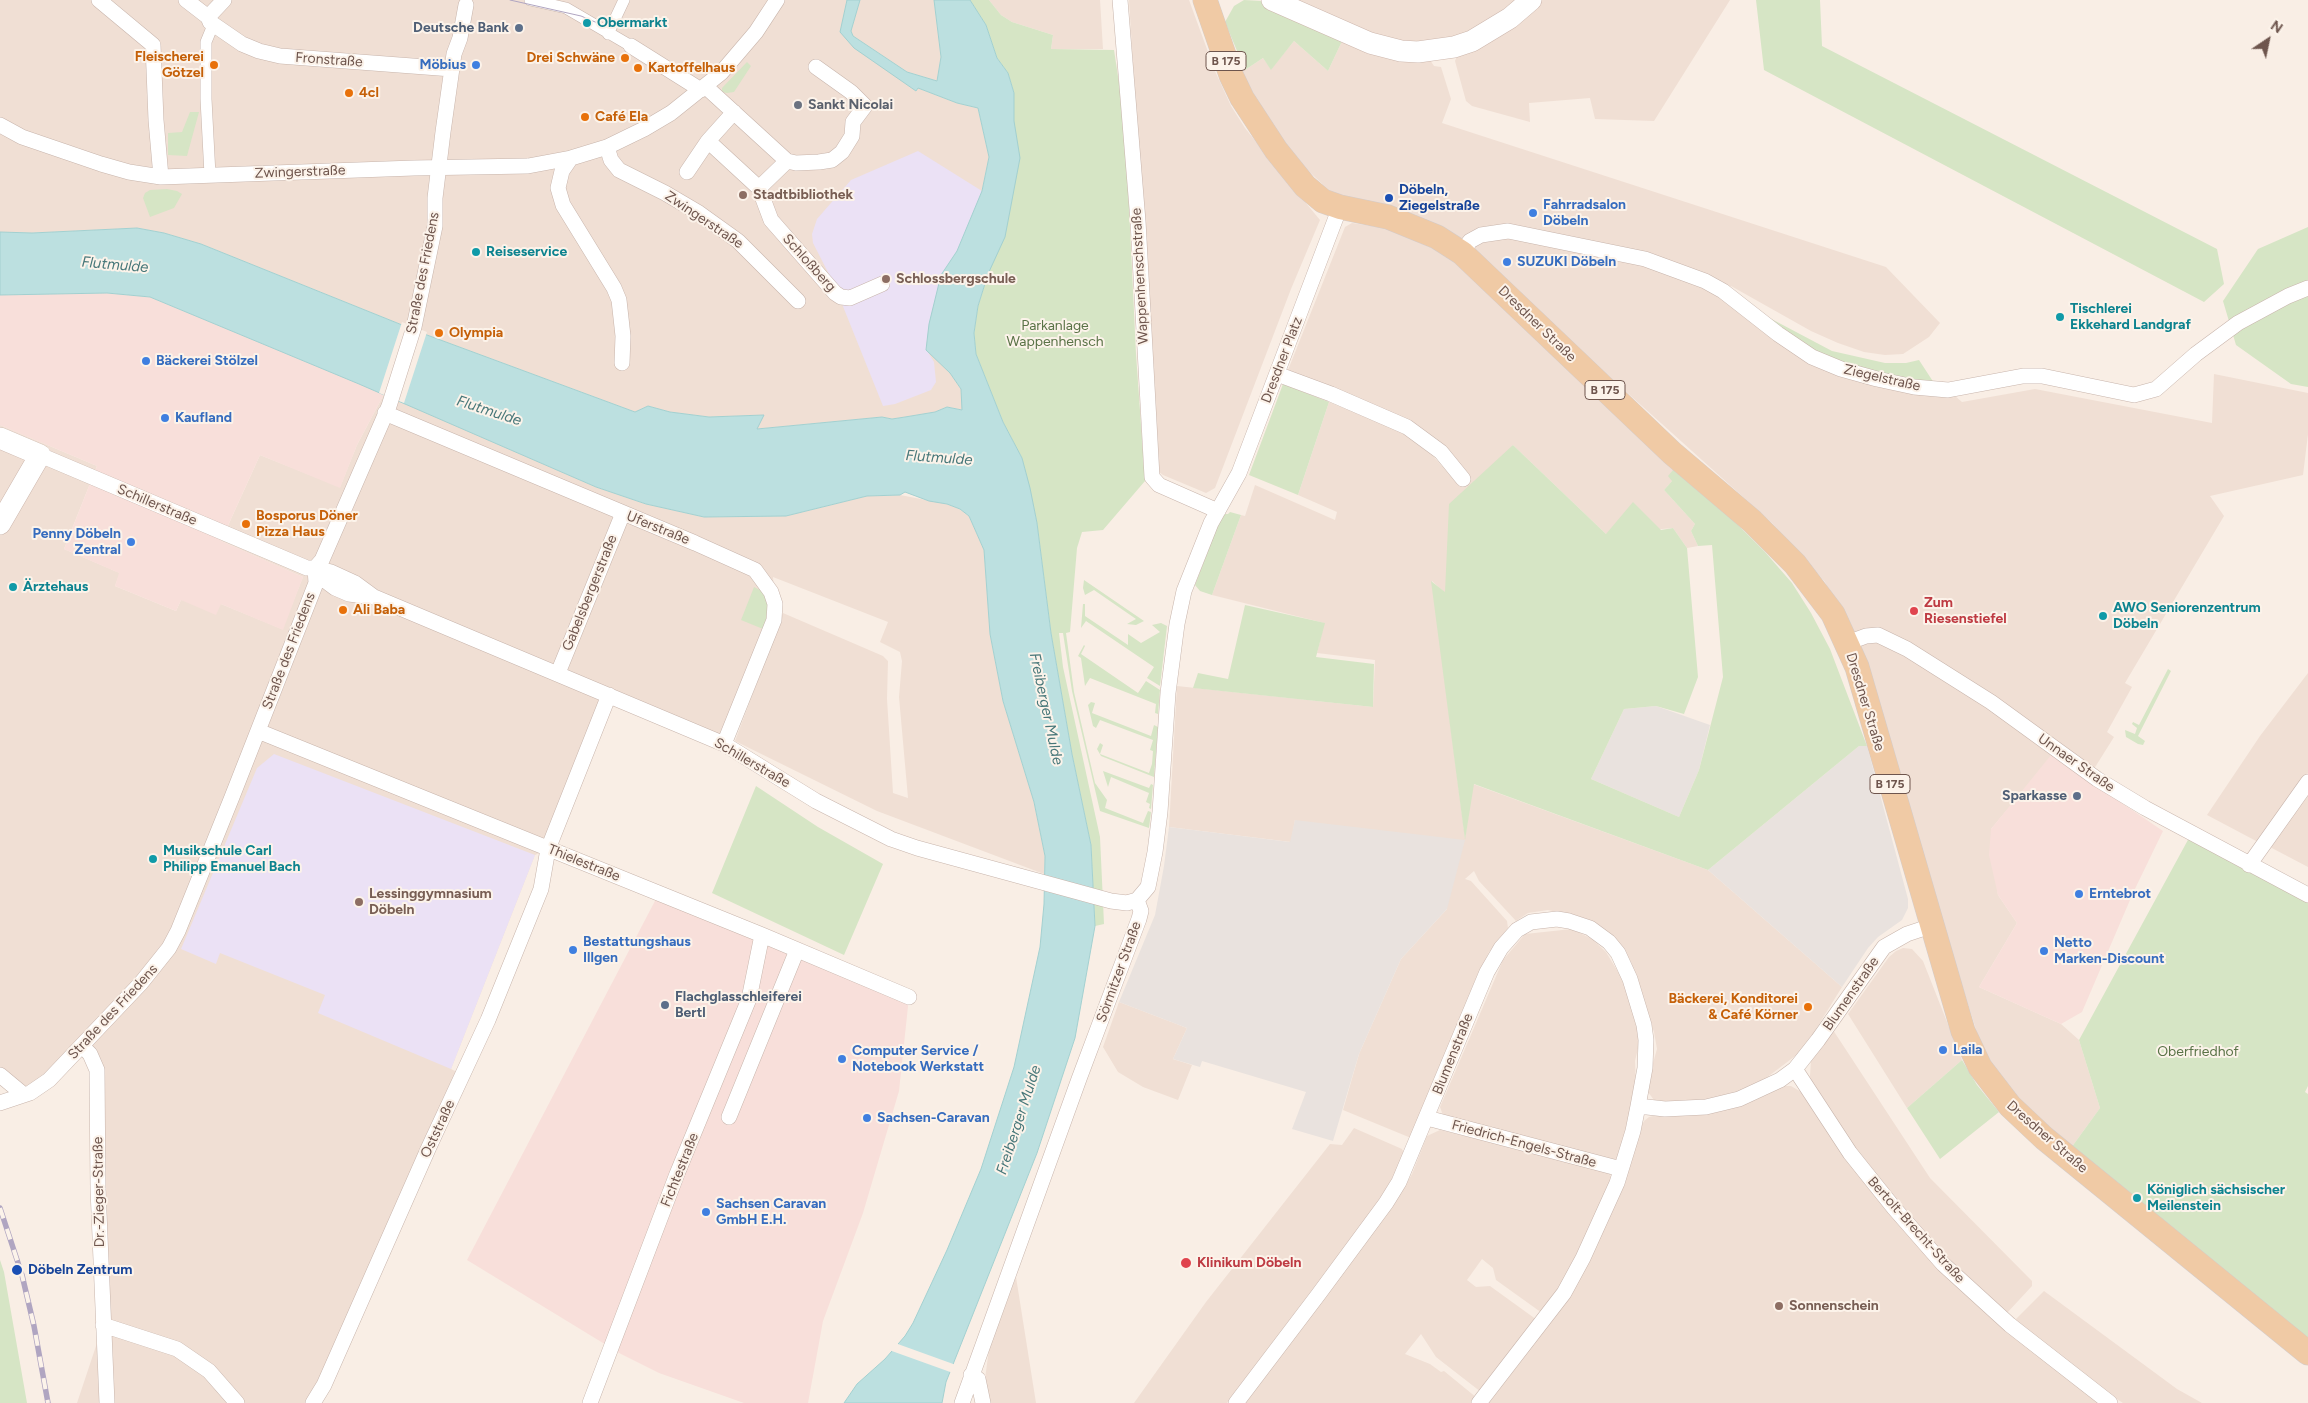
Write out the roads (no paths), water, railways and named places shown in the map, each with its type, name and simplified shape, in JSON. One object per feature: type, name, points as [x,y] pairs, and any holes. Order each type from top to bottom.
[{"type":"main road","name":"Dresdner Straße","points":[[1206,0],[1231,75],[1254,119],[1305,186],[1324,201],[1340,207],[1388,216],[1437,237],[1462,253],[1672,453],[1775,542],[1822,598],[1847,643],[1857,667],[1963,1031],[1980,1067],[2010,1106],[2044,1138],[2308,1353]]},
{"type":"main road","points":[[1272,0],[1370,43],[1401,51],[1418,52],[1454,47],[1472,41],[1510,18],[1531,0]]},
{"type":"main road","name":"Schillerstraße","points":[[0,438],[40,455]]},
{"type":"main road","points":[[0,524],[40,455]]},
{"type":"street","points":[[99,0],[153,45],[156,120],[161,177]]},
{"type":"street","name":"Fronstraße","points":[[186,0],[242,44],[280,56],[452,69]]},
{"type":"street","points":[[210,175],[206,42],[211,21],[224,0]]},
{"type":"street","points":[[530,0],[566,8],[703,88],[734,112],[787,161],[796,163],[832,160],[842,152],[852,136],[853,122],[865,106],[852,92],[816,67]]},
{"type":"street","points":[[608,34],[624,0]]},
{"type":"street","name":"Zwingerstraße","points":[[0,125],[22,137],[100,164],[143,175],[161,177],[438,167],[528,166],[570,158],[606,147],[644,129],[671,113],[703,88],[743,48],[777,0]]},
{"type":"street","name":"Wappenhenschstraße","points":[[1120,0],[1138,222],[1152,477],[1159,485],[1218,510]]},
{"type":"street","name":"Straße des Friedens","points":[[0,1103],[37,1090],[49,1080],[141,983],[169,948],[178,931],[316,583],[315,568],[322,560],[391,399],[414,327],[435,226],[438,167],[452,69],[466,2]]},
{"type":"street","points":[[687,172],[708,141],[734,112]]},
{"type":"street","points":[[708,141],[759,188],[787,161]]},
{"type":"street","name":"Zwingerstraße","points":[[606,147],[611,160],[619,170],[672,197],[738,241],[798,302]]},
{"type":"street","points":[[570,158],[562,171],[558,188],[562,204],[614,288],[619,300],[623,336],[622,363]]},
{"type":"street","name":"Schloßberg","points":[[759,188],[771,220],[835,294],[850,298],[882,284]]},
{"type":"street","name":"Dresdner Platz","points":[[1218,510],[1239,474],[1340,207]]},
{"type":"street","name":"Ziegelstraße","points":[[1462,253],[1470,241],[1481,235],[1508,231],[1645,259],[1681,270],[1711,284],[1812,357],[1841,369],[1876,379],[1914,387],[1948,390],[2023,376],[2042,376],[2134,395],[2156,389],[2238,323],[2288,296],[2308,288]]},
{"type":"street","points":[[1277,374],[1340,398],[1407,427],[1441,452],[1463,479]]},
{"type":"street","name":"Uferstraße","points":[[385,414],[755,570],[771,592],[775,604],[774,620],[724,744]]},
{"type":"street","name":"Schillerstraße","points":[[40,455],[307,568],[315,568],[323,579],[335,588],[349,594],[374,597],[724,744],[832,810],[891,839],[917,848],[1111,901],[1127,903],[1137,900]]},
{"type":"street","name":"Sörmitzer Straße","points":[[962,1403],[1139,919],[1141,911],[1137,900],[1148,887],[1155,852],[1168,693],[1177,624],[1184,592],[1195,559],[1218,510]]},
{"type":"street","name":"Gabelsbergerstraße","points":[[558,673],[623,514]]},
{"type":"street","name":"Unnaer Straße","points":[[1847,643],[1866,636],[1878,635],[1907,649],[1991,702],[2097,779],[2145,808],[2308,895]]},
{"type":"street","points":[[548,849],[609,695]]},
{"type":"street","name":"Thielestraße","points":[[258,731],[762,935],[909,997]]},
{"type":"street","points":[[2249,865],[2308,782]]},
{"type":"street","name":"Oststraße","points":[[313,1403],[324,1385],[429,1147],[488,1020],[541,890],[548,849]]},
{"type":"street","name":"Blumenstraße","points":[[1236,1403],[1386,1203],[1399,1182],[1487,972],[1501,948],[1509,937],[1522,926],[1531,922],[1556,919],[1580,924],[1598,933],[1618,953],[1625,967],[1644,1024],[1646,1040],[1645,1068],[1638,1106],[1621,1169],[1599,1225],[1564,1293],[1479,1403]]},
{"type":"street","name":"Blumenstraße","points":[[1638,1106],[1665,1109],[1699,1108],[1758,1092],[1795,1069],[1832,1022],[1884,946],[1907,934],[1931,926]]},
{"type":"street","name":"Fichtestraße","points":[[590,1403],[677,1174],[749,999],[762,935]]},
{"type":"street","points":[[728,1117],[797,950]]},
{"type":"street","name":"Dr.-Zieger-Straße","points":[[82,1046],[90,1054],[96,1070],[98,1189],[107,1403]]},
{"type":"street","name":"Bertolt-Brecht-Straße","points":[[1795,1069],[1850,1153],[1918,1237],[1943,1264],[2025,1337],[2110,1403]]},
{"type":"street","points":[[0,1075],[24,1095]]},
{"type":"street","name":"Friedrich-Engels-Straße","points":[[1427,1118],[1621,1169]]},
{"type":"street","points":[[103,1325],[177,1350],[209,1371],[237,1403]]},
{"type":"street","points":[[971,1376],[978,1379],[983,1403]]},
{"type":"water","points":[[847,0],[860,0],[851,31],[853,36],[907,72],[937,81],[941,57],[934,0],[970,0],[986,25],[997,58],[1008,73],[1014,93],[1014,121],[1020,158],[1005,237],[988,274],[978,306],[974,333],[976,354],[1003,422],[1022,458],[1030,488],[1037,523],[1051,633],[1072,754],[1091,845],[1095,926],[1075,1038],[1037,1153],[946,1382],[942,1403],[844,1403],[857,1384],[885,1359],[905,1336],[947,1250],[981,1169],[1014,1067],[1040,947],[1044,904],[1045,856],[1034,802],[1003,701],[990,634],[984,550],[969,516],[960,509],[947,504],[929,501],[905,492],[900,495],[867,496],[786,516],[704,517],[646,504],[596,487],[359,384],[150,297],[107,293],[0,295],[0,232],[32,233],[137,228],[164,233],[201,244],[427,335],[635,412],[648,406],[670,412],[709,417],[764,415],[757,429],[882,417],[892,419],[935,412],[947,407],[962,410],[961,389],[950,373],[926,350],[929,324],[941,275],[957,251],[982,191],[989,157],[978,108],[957,103],[918,88],[916,91],[854,48],[840,32]]},
{"type":"tram line","points":[[510,0],[581,16],[607,27]]},
{"type":"railway","points":[[0,1208],[22,1275],[34,1326],[48,1403]]},
{"type":"place","name":"Obermarkt","points":[[587,23]]},
{"type":"place","name":"Deutsche Bank","points":[[519,28]]},
{"type":"place","name":"Drei Schwäne","points":[[625,58]]},
{"type":"place","name":"Fleischerei Götzel","points":[[214,65]]},
{"type":"place","name":"Möbius","points":[[476,65]]},
{"type":"place","name":"Kartoffelhaus","points":[[638,68]]},
{"type":"place","name":"4cl","points":[[349,93]]},
{"type":"place","name":"Sankt Nicolai","points":[[798,105]]},
{"type":"place","name":"Café Ela","points":[[585,117]]},
{"type":"place","name":"Stadtbibliothek","points":[[743,195]]},
{"type":"place","name":"Döbeln, Ziegelstraße","points":[[1389,198]]},
{"type":"place","name":"Fahrradsalon Döbeln","points":[[1533,213]]},
{"type":"place","name":"Reiseservice","points":[[476,252]]},
{"type":"place","name":"SUZUKI Döbeln","points":[[1507,262]]},
{"type":"place","name":"Schlossbergschule","points":[[886,279]]},
{"type":"place","name":"Tischlerei Ekkehard Landgraf","points":[[2060,317]]},
{"type":"place","name":"Olympia","points":[[439,333]]},
{"type":"place","name":"Bäckerei Stölzel","points":[[146,361]]},
{"type":"place","name":"Kaufland","points":[[165,418]]},
{"type":"place","name":"Bosporus Döner Pizza Haus","points":[[246,524]]},
{"type":"place","name":"Penny Döbeln Zentral","points":[[131,542]]},
{"type":"place","name":"Ärztehaus","points":[[13,587]]},
{"type":"place","name":"Ali Baba","points":[[343,610]]},
{"type":"place","name":"Zum Riesenstiefel","points":[[1914,611]]},
{"type":"place","name":"AWO Seniorenzentrum Döbeln","points":[[2103,616]]},
{"type":"place","name":"Sparkasse","points":[[2077,796]]},
{"type":"place","name":"Musikschule Carl Philipp Emanuel Bach","points":[[153,859]]},
{"type":"place","name":"Erntebrot","points":[[2079,894]]},
{"type":"place","name":"Lessinggymnasium Döbeln","points":[[359,902]]},
{"type":"place","name":"Bestattungshaus Illgen","points":[[573,950]]},
{"type":"place","name":"Netto Marken-Discount","points":[[2044,951]]},
{"type":"place","name":"Flachglasschleiferei Bertl","points":[[665,1005]]},
{"type":"place","name":"Bäckerei, Konditorei & Café Körner","points":[[1808,1007]]},
{"type":"place","name":"Laila","points":[[1943,1050]]},
{"type":"place","name":"Computer Service / Notebook Werkstatt","points":[[842,1059]]},
{"type":"place","name":"Sachsen-Caravan","points":[[867,1118]]},
{"type":"place","name":"Königlich sächsischer Meilenstein","points":[[2137,1198]]},
{"type":"place","name":"Sachsen Caravan GmbH E.H.","points":[[706,1212]]},
{"type":"place","name":"Klinikum Döbeln","points":[[1186,1263]]},
{"type":"place","name":"Döbeln Zentrum","points":[[17,1270]]},
{"type":"place","name":"Sonnenschein","points":[[1779,1306]]},
{"type":"water label","name":"Flutmulde","points":[[115,265]]},
{"type":"water label","name":"Flutmulde","points":[[489,411]]},
{"type":"water label","name":"Flutmulde","points":[[939,458]]},
{"type":"water label","name":"Freiberger Mulde","points":[[1046,709]]},
{"type":"water label","name":"Freiberger Mulde","points":[[1019,1120]]},
{"type":"park label","name":"Parkanlage Wappenhensch","points":[[1055,334]]},
{"type":"park label","name":"Oberfriedhof","points":[[2198,1052]]}]
